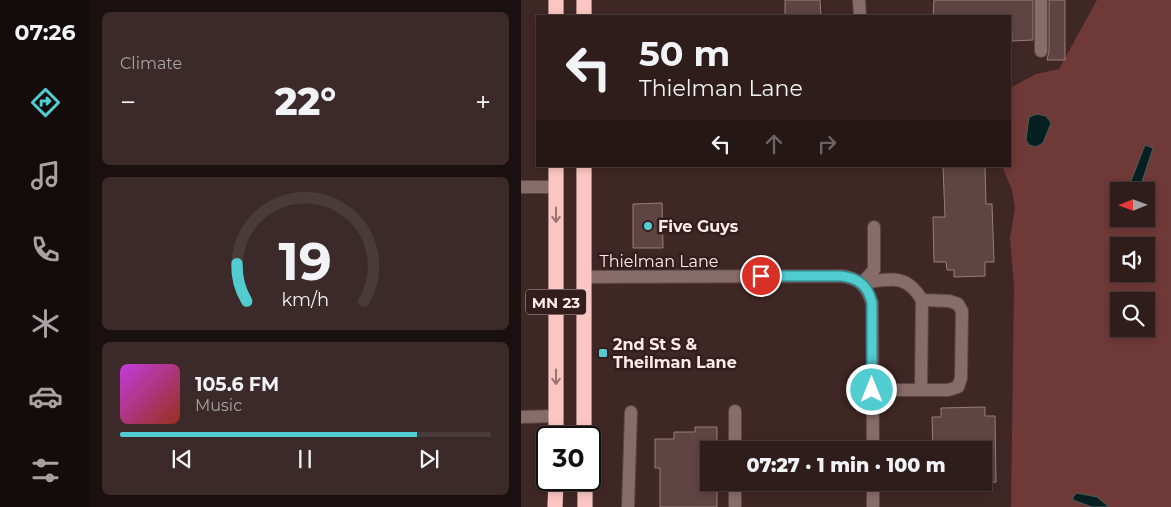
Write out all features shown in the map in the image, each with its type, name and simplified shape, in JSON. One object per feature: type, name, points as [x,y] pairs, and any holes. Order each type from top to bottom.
[{"type":"highway","points":[[556,0],[556,15]]},
{"type":"highway","points":[[584,0],[584,15]]},
{"type":"highway","name":"MN 23","points":[[556,167],[556,426]]},
{"type":"highway","name":"MN 23","points":[[584,167],[585,426]]},
{"type":"highway","points":[[555,507],[556,491]]},
{"type":"highway","points":[[585,491],[585,507]]},
{"type":"street","points":[[859,0],[860,15]]},
{"type":"street","points":[[1041,0],[1041,51]]},
{"type":"street","points":[[521,187],[556,187]]},
{"type":"street","points":[[863,283],[874,270],[874,227]]},
{"type":"street","name":"Thielman Lane","points":[[584,277],[841,276],[852,277],[863,283]]},
{"type":"street","points":[[863,283],[890,279],[905,281],[914,287],[922,300],[921,390]]},
{"type":"street","points":[[863,283],[869,292],[872,303],[873,441]]},
{"type":"street","points":[[872,390],[949,390],[958,387],[961,378],[962,311],[958,304],[949,300],[922,300]]},
{"type":"street","points":[[628,507],[631,412]]},
{"type":"street","points":[[735,412],[735,441]]},
{"type":"street","points":[[521,417],[556,416]]},
{"type":"street","points":[[735,491],[735,507]]},
{"type":"street","points":[[873,491],[873,507]]},
{"type":"shaded area","points":[[1097,0],[1171,0],[1171,507],[1011,507],[1014,286],[1010,238],[1015,208],[1012,190],[1002,167],[1011,167],[1011,87],[1036,74],[1059,69]]},
{"type":"water","points":[[1037,114],[1046,116],[1051,123],[1043,143],[1036,147],[1029,145],[1026,140],[1029,117]]},
{"type":"water","points":[[1145,145],[1153,148],[1142,182],[1131,181]]},
{"type":"water","points":[[1077,493],[1097,497],[1109,507],[1092,507],[1073,500]]},
{"type":"building","points":[[785,0],[820,0],[821,15],[785,15]]},
{"type":"building","points":[[934,0],[1033,0],[1033,40],[1012,41],[1011,15],[933,15]]},
{"type":"building","points":[[1049,0],[1065,0],[1065,60],[1047,60],[1049,51]]},
{"type":"building","points":[[943,167],[985,167],[986,204],[992,204],[994,262],[985,262],[985,276],[954,277],[954,270],[947,270],[946,262],[934,262],[933,217],[945,217]]},
{"type":"building","name":"Five Guys","points":[[662,203],[663,248],[633,248],[633,204]]},
{"type":"building","points":[[985,407],[985,416],[995,416],[996,482],[992,482],[992,441],[933,441],[932,417],[941,417],[941,408]]},
{"type":"building","points":[[695,427],[717,427],[717,441],[700,441],[700,491],[717,491],[717,507],[660,507],[660,468],[655,468],[655,439],[674,439],[674,432],[695,432]]},
{"type":"place","name":"Five Guys","points":[[648,226]]},
{"type":"place","name":"2nd St S & Theilman Lane","points":[[603,353]]},
{"type":"route","points":[[761,276],[841,276],[852,277],[863,283],[869,292],[872,303],[872,390]]}]
